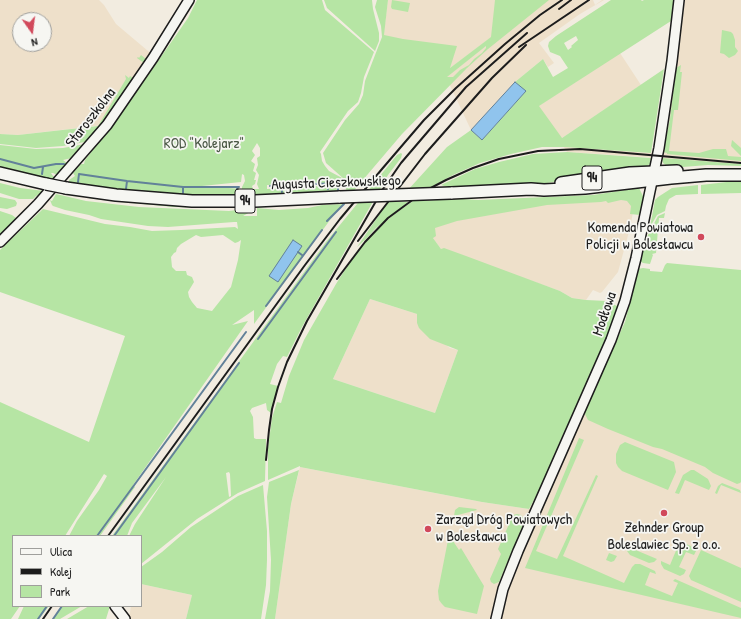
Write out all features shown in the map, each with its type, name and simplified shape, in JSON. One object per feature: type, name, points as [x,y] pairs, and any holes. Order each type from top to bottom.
[{"type":"main road","name":"Augusta Cieszkowskiego","points":[[0,173],[66,188],[116,196],[192,201],[249,201],[585,188],[653,176],[741,168]]},
{"type":"main road","name":"Augusta Cieszkowskiego","points":[[653,176],[741,175]]},
{"type":"street","name":"Staroszkolna","points":[[0,242],[38,204],[103,130],[153,58],[190,0]]},
{"type":"street","name":"Modłowa","points":[[496,619],[503,589],[518,552],[621,315],[630,282],[659,148],[672,61],[678,0]]},
{"type":"street","points":[[116,607],[125,619]]},
{"type":"shaded area","points":[[0,0],[99,0],[116,24],[154,56],[104,125],[18,135],[0,134]]},
{"type":"shaded area","points":[[388,0],[537,0],[508,25],[442,74],[380,63]]},
{"type":"shaded area","points":[[544,0],[593,0],[595,5],[604,0],[580,14],[539,43],[554,63],[548,67],[543,59],[515,82],[471,130],[446,77]]},
{"type":"shaded area","points":[[685,0],[741,0],[741,166],[662,158],[567,152],[538,106],[620,53],[641,85],[562,138],[565,147],[663,154],[666,143]]},
{"type":"shaded area","points":[[616,199],[635,202],[630,228],[618,272],[602,292],[600,293],[593,290],[586,300],[572,298],[560,291],[441,249],[412,210]]},
{"type":"shaded area","points":[[370,299],[417,314],[417,323],[450,348],[458,350],[435,413],[333,379]]},
{"type":"shaded area","points":[[580,395],[741,464],[741,619],[275,619],[291,504],[300,467],[482,502],[529,509],[540,489]]},
{"type":"shaded area","points":[[142,584],[192,595],[186,619],[129,619],[131,607],[142,607]]},
{"type":"green space","name":"ROD \"Kolejarz\"","points":[[197,0],[322,0],[325,10],[374,52],[364,77],[358,102],[348,111],[320,152],[322,161],[329,171],[344,179],[326,163],[323,153],[345,120],[359,104],[363,95],[365,81],[382,37],[381,26],[375,7],[377,0],[388,0],[384,35],[457,46],[450,68],[491,37],[495,0],[549,0],[488,49],[467,68],[402,134],[351,194],[347,192],[345,186],[338,184],[267,185],[267,189],[338,185],[340,192],[285,197],[165,196],[69,184],[69,180],[75,176],[73,173],[81,164],[84,164],[85,160],[115,122],[188,18]],"holes":[[[486,46],[482,53],[469,65],[460,70],[453,77],[447,77]],[[257,143],[260,148],[260,156],[257,158],[258,165],[256,170],[259,175],[257,184],[259,189],[253,189],[252,186],[255,184],[256,180],[254,180],[256,173],[253,171],[255,164],[251,161],[255,155],[252,151]],[[242,174],[244,175],[245,181],[242,189],[202,186],[241,182]]]},
{"type":"green space","points":[[324,0],[372,0],[379,33],[379,41],[375,51],[327,8]]},
{"type":"green space","points":[[392,0],[410,3],[408,12],[392,9]]},
{"type":"green space","points":[[611,0],[674,0],[671,21],[539,106],[562,138],[664,69],[651,153],[565,147],[542,147],[480,163],[453,175],[426,190],[407,191],[447,147],[471,130],[482,140],[525,92],[515,82],[543,59],[553,77],[568,68],[560,56],[550,52],[548,46],[549,42]],"holes":[[[576,36],[578,40],[568,50],[564,43]]]},
{"type":"green space","points":[[722,30],[733,34],[735,47],[738,51],[735,55],[729,58],[720,53]]},
{"type":"green space","points":[[141,55],[146,59],[146,64],[104,125],[90,141],[63,146],[36,148],[0,144],[0,134],[18,135],[98,126],[126,79],[125,75],[129,78],[130,76],[133,78],[144,63],[137,58]]},
{"type":"green space","points":[[681,65],[680,72],[682,72],[678,110],[674,110],[669,151],[699,153],[713,149],[726,149],[728,156],[741,157],[741,161],[667,154],[663,152],[670,119],[676,68]]},
{"type":"green space","points":[[732,140],[741,148],[741,156],[731,146]]},
{"type":"green space","points":[[85,144],[76,157],[63,160],[68,165],[57,175],[51,173],[55,177],[54,182],[0,170],[0,145],[36,149],[63,148]]},
{"type":"green space","points":[[567,152],[651,158],[650,164],[645,167],[541,184],[454,189],[441,185],[475,169],[499,162],[533,154]]},
{"type":"green space","points":[[401,153],[401,158],[388,175],[302,327],[287,357],[283,356],[277,364],[270,384],[278,386],[271,413],[267,410],[266,403],[252,408],[250,411],[253,417],[254,438],[266,439],[265,481],[238,493],[197,519],[142,563],[142,535],[130,535],[135,524],[166,477],[132,523],[127,535],[113,535],[326,242],[397,155]],"holes":[[[229,472],[231,496],[229,497],[226,473]]]},
{"type":"green space","points":[[662,158],[741,164],[741,166],[708,165],[670,168],[670,166],[663,163]]},
{"type":"green space","points":[[741,181],[741,193],[701,194],[701,185]]},
{"type":"green space","points":[[0,183],[20,188],[44,191],[33,199],[19,199],[0,193]]},
{"type":"green space","points":[[698,185],[698,194],[676,195],[669,199],[665,211],[657,215],[650,227],[655,200],[658,197],[672,188]]},
{"type":"green space","points":[[639,188],[644,198],[640,215],[630,214],[631,206],[627,201],[621,200],[608,203],[606,201],[547,205],[457,221],[435,228],[436,236],[433,238],[441,249],[444,248],[560,291],[572,298],[607,301],[619,307],[540,489],[529,509],[482,502],[300,466],[268,480],[268,448],[272,418],[277,402],[281,403],[289,376],[304,340],[357,251],[392,216],[413,201],[593,195]],"holes":[[[370,299],[417,314],[417,323],[419,328],[430,339],[458,350],[435,413],[333,379]]]},
{"type":"green space","points":[[56,194],[86,201],[139,207],[229,211],[252,208],[252,211],[243,216],[257,216],[257,208],[279,210],[344,204],[330,220],[254,324],[254,310],[232,325],[248,321],[133,485],[135,487],[101,535],[70,535],[77,521],[107,476],[104,474],[66,535],[12,535],[12,607],[19,607],[11,619],[0,619],[0,402],[89,442],[125,336],[0,292],[0,250],[43,209],[105,224],[152,231],[235,227],[238,229],[237,222],[168,227],[148,226],[101,219],[53,206],[50,200],[52,201]],"holes":[[[196,235],[201,237],[223,235],[235,243],[241,240],[238,260],[231,287],[212,311],[197,308],[189,297],[188,292],[194,282],[192,277],[187,275],[186,271],[176,271],[172,267],[171,257],[181,244]]]},
{"type":"green space","points":[[78,194],[244,205],[229,208],[174,207],[88,198]]},
{"type":"green space","points":[[0,197],[15,200],[17,203],[16,206],[7,209],[0,208]]},
{"type":"green space","points":[[388,202],[408,202],[376,228],[357,247]]},
{"type":"green space","points":[[0,211],[16,218],[0,237]]},
{"type":"green space","points":[[665,213],[664,218],[659,218],[656,253],[652,254],[650,264],[643,263],[640,261],[648,235],[658,216]]},
{"type":"green space","points":[[667,263],[741,270],[741,482],[737,484],[713,473],[705,467],[588,420],[585,414],[586,407],[625,322],[638,269],[643,268],[650,269],[650,271],[662,272]]},
{"type":"green space","points":[[579,438],[584,440],[536,551],[557,559],[596,475],[598,476],[563,556],[624,583],[632,567],[635,564],[640,564],[655,571],[656,574],[650,572],[645,585],[672,596],[678,583],[673,581],[675,579],[741,608],[741,618],[525,568]]},
{"type":"green space","points":[[625,442],[674,462],[676,472],[668,490],[622,471],[618,467],[616,463],[616,454],[620,445]]},
{"type":"green space","points":[[299,470],[291,504],[275,619],[265,619],[270,591],[271,560],[267,497],[269,482]]},
{"type":"green space","points":[[691,470],[694,470],[708,479],[711,486],[709,490],[685,480],[679,494],[675,493],[683,475]]},
{"type":"green space","points":[[722,483],[740,490],[741,493],[721,485],[717,494],[715,493],[718,486]]},
{"type":"green space","points":[[263,485],[267,531],[267,560],[266,585],[261,619],[186,619],[192,595],[142,584],[142,566],[162,552],[191,527],[238,496]]},
{"type":"green space","points":[[459,507],[477,510],[454,516],[455,510]]},
{"type":"green space","points":[[513,515],[521,515],[525,520],[499,582],[494,584],[490,579],[501,554],[498,549]]},
{"type":"green space","points":[[449,535],[459,550],[461,548],[484,586],[477,614],[445,607],[439,600],[438,591]]},
{"type":"green space","points":[[680,541],[697,549],[694,555],[686,552],[679,567],[686,570],[684,574],[680,576],[664,569],[661,561],[670,565]]},
{"type":"green space","points":[[626,546],[657,559],[654,562],[649,563],[630,555]]},
{"type":"green space","points":[[701,550],[741,568],[741,602],[691,580],[689,576]]},
{"type":"green space","points":[[609,553],[617,556],[614,561],[611,562],[606,560]]},
{"type":"green space","points":[[24,607],[48,607],[39,619],[18,619]]},
{"type":"green space","points":[[61,607],[80,607],[60,619],[53,619]]},
{"type":"green space","points":[[87,607],[110,607],[106,619],[67,619]]},
{"type":"water","points":[[515,82],[526,91],[482,140],[471,130]]},
{"type":"water","points":[[293,240],[302,246],[278,282],[269,276]]},
{"type":"waterway","points":[[0,159],[34,168],[64,164]]},
{"type":"waterway","points":[[42,174],[43,167]]},
{"type":"waterway","points":[[78,182],[79,174],[183,187],[239,187]]},
{"type":"waterway","points":[[126,189],[127,181]]},
{"type":"waterway","points":[[270,186],[338,183],[338,190]]},
{"type":"waterway","points":[[327,184],[328,189]]},
{"type":"waterway","points":[[281,185],[282,192]]},
{"type":"waterway","points":[[287,185],[287,192]]},
{"type":"waterway","points":[[183,187],[183,193]]},
{"type":"waterway","points":[[237,188],[237,194]]},
{"type":"waterway","points":[[327,221],[344,204]]},
{"type":"waterway","points":[[266,306],[322,230]]},
{"type":"waterway","points":[[258,339],[336,232]]},
{"type":"waterway","points":[[298,252],[302,255]]},
{"type":"waterway","points":[[98,535],[246,332]]},
{"type":"waterway","points":[[115,535],[239,363]]},
{"type":"waterway","points":[[38,619],[46,607]]},
{"type":"waterway","points":[[53,619],[61,607]]},
{"type":"railway","points":[[109,535],[305,265],[340,219],[382,169],[424,120],[456,88],[505,44],[540,15],[562,0]]},
{"type":"railway","points":[[559,9],[571,0]]},
{"type":"railway","points":[[519,47],[589,0]]},
{"type":"railway","points":[[266,460],[272,409],[287,362],[307,321],[383,189],[401,163],[466,87],[527,33]]},
{"type":"railway","points":[[358,241],[425,154],[492,78],[526,45]]},
{"type":"railway","points":[[337,279],[365,242],[388,218],[425,191],[473,168],[499,159],[538,151],[580,149],[741,163]]},
{"type":"railway","points":[[43,619],[51,607]]},
{"type":"place","name":"Komenda Powiatowa Policji w Bolesławcu","points":[[701,237]]},
{"type":"place","name":"Zehnder Group Boleslawiec Sp. z o.o.","points":[[664,513]]},
{"type":"place","name":"Zarząd Dróg Powiatowych w Bolesławcu","points":[[428,529]]}]
